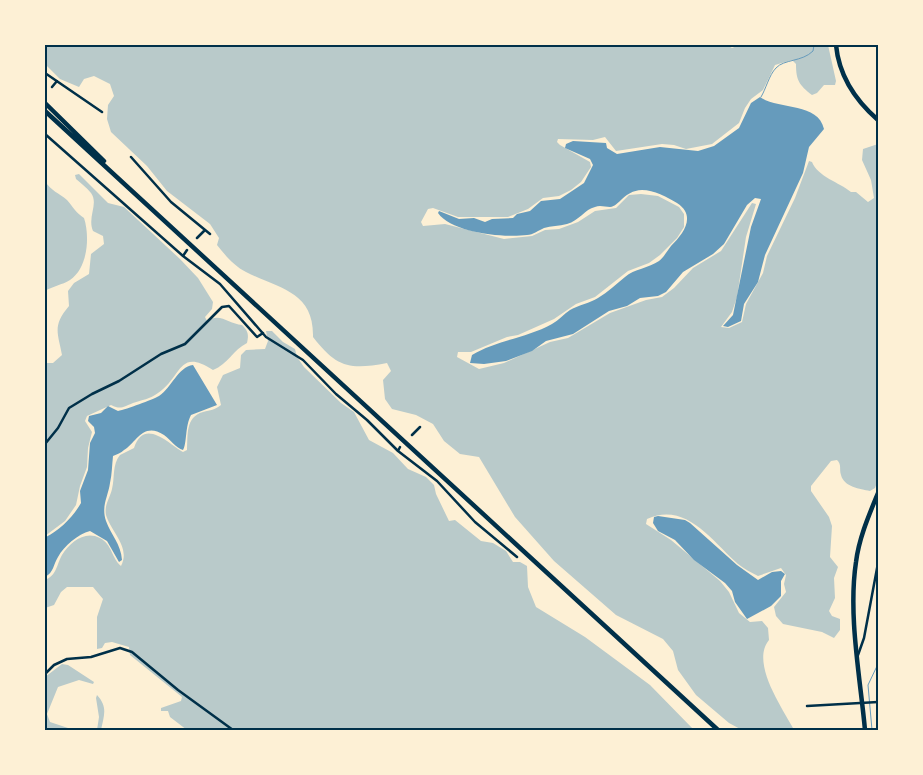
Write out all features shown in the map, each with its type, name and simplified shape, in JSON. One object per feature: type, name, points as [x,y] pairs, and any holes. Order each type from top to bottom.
[{"type":"highway","points":[[836,45],[841,68],[851,91],[878,120]]},
{"type":"highway","points":[[45,103],[172,228]]},
{"type":"highway","points":[[45,111],[718,730]]},
{"type":"highway","points":[[865,730],[854,612],[854,572],[859,546],[878,493]]},
{"type":"street","points":[[45,72],[102,112]]},
{"type":"street","points":[[52,87],[57,81]]},
{"type":"street","points":[[45,134],[183,256],[220,284],[263,333],[303,360],[336,394],[367,420],[398,451],[437,481],[475,522],[517,558]]},
{"type":"street","points":[[131,157],[171,202],[210,234]]},
{"type":"street","points":[[197,238],[205,230]]},
{"type":"street","points":[[183,256],[187,250]]},
{"type":"street","points":[[45,444],[58,428],[69,408],[92,394],[120,381],[161,354],[185,344],[222,307],[229,306],[257,337],[263,333]]},
{"type":"street","points":[[412,435],[420,427]]},
{"type":"street","points":[[398,451],[400,447]]},
{"type":"street","points":[[858,655],[864,638],[878,563]]},
{"type":"street","points":[[45,674],[54,665],[66,659],[91,657],[120,648],[132,652],[178,690],[233,730]]},
{"type":"street","points":[[807,706],[878,702]]},
{"type":"shaded area","points":[[45,45],[727,45],[732,48],[739,45],[828,45],[836,81],[835,85],[824,85],[817,93],[812,95],[799,82],[796,64],[792,60],[775,65],[763,90],[751,99],[739,123],[712,144],[686,149],[662,144],[616,151],[605,137],[593,140],[558,139],[557,142],[560,145],[590,162],[591,167],[581,182],[571,190],[559,196],[543,198],[528,209],[508,217],[458,217],[433,208],[428,209],[421,222],[423,226],[445,224],[504,239],[532,236],[545,230],[559,229],[578,222],[595,211],[616,208],[629,195],[641,194],[658,196],[679,207],[684,214],[684,227],[677,238],[660,255],[649,263],[628,271],[595,297],[576,304],[554,319],[518,335],[507,337],[471,352],[458,352],[457,357],[479,369],[504,363],[550,342],[568,338],[610,313],[646,300],[662,297],[674,288],[693,268],[721,251],[752,203],[756,204],[746,237],[737,297],[732,312],[721,327],[729,328],[742,322],[746,304],[763,273],[767,256],[795,198],[809,161],[812,162],[819,172],[851,192],[856,192],[868,202],[874,198],[871,180],[862,160],[863,149],[878,144],[878,480],[875,488],[870,491],[849,485],[840,473],[837,460],[831,461],[811,486],[811,491],[829,517],[832,526],[830,557],[838,567],[834,578],[835,598],[829,611],[832,616],[840,619],[840,630],[834,638],[822,632],[783,624],[776,616],[774,607],[786,592],[784,584],[786,575],[781,568],[758,576],[738,564],[697,526],[686,519],[674,515],[661,515],[647,519],[646,524],[671,540],[720,581],[729,592],[739,613],[750,622],[762,621],[768,628],[769,640],[764,650],[763,661],[766,673],[770,686],[794,730],[756,728],[742,730],[729,723],[696,695],[678,670],[673,651],[663,639],[616,615],[554,561],[515,517],[479,457],[460,454],[444,441],[433,424],[416,415],[392,409],[385,399],[383,380],[391,371],[387,363],[354,366],[337,361],[313,337],[312,322],[308,310],[301,301],[282,288],[242,270],[230,260],[217,245],[219,238],[210,224],[167,191],[147,166],[111,132],[107,119],[108,105],[114,96],[110,84],[94,76],[84,79],[79,87],[60,79],[45,64]]},
{"type":"shaded area","points":[[79,174],[108,203],[124,207],[198,278],[213,302],[212,309],[205,317],[207,321],[220,318],[242,325],[248,333],[248,337],[247,343],[223,364],[213,370],[202,364],[187,363],[181,367],[166,386],[152,397],[122,407],[111,405],[87,416],[85,421],[92,432],[88,448],[87,467],[76,505],[65,521],[45,536],[45,363],[53,363],[62,355],[58,324],[69,306],[68,291],[74,283],[89,274],[91,254],[104,244],[103,236],[93,231],[91,221],[94,206],[93,197],[88,189],[76,179],[75,175]]},
{"type":"shaded area","points":[[45,181],[52,190],[67,200],[84,218],[87,242],[84,260],[76,275],[67,282],[45,291]]},
{"type":"shaded area","points":[[266,331],[272,331],[283,342],[295,349],[297,357],[304,367],[341,403],[354,412],[369,440],[393,453],[408,469],[426,477],[434,485],[436,494],[449,521],[455,520],[481,541],[493,543],[506,551],[513,562],[520,562],[527,566],[528,587],[536,607],[585,637],[650,685],[694,730],[187,730],[170,717],[168,711],[161,711],[161,708],[181,701],[182,697],[130,655],[129,647],[112,642],[105,643],[102,648],[97,649],[97,617],[103,599],[93,587],[67,587],[61,592],[54,605],[45,608],[45,580],[54,573],[65,550],[83,536],[94,536],[104,541],[121,566],[124,552],[106,515],[106,505],[112,489],[117,459],[120,455],[134,448],[138,439],[144,434],[157,435],[183,452],[187,450],[188,433],[193,418],[197,414],[221,405],[217,387],[223,375],[240,368],[241,355],[246,350],[265,349],[268,341]]},
{"type":"shaded area","points":[[62,664],[68,665],[94,682],[93,684],[79,680],[58,687],[47,714],[50,722],[74,730],[45,730],[45,677]]},
{"type":"shaded area","points":[[97,695],[104,707],[101,730],[97,730],[99,717]]},
{"type":"water","points":[[760,97],[776,104],[806,110],[814,114],[820,120],[824,129],[809,147],[803,173],[765,255],[758,282],[744,304],[741,321],[728,327],[723,326],[733,315],[751,227],[761,199],[755,198],[747,205],[724,244],[713,254],[683,272],[666,292],[658,296],[640,298],[627,306],[609,311],[573,334],[546,341],[532,351],[506,361],[484,364],[470,363],[472,355],[552,324],[570,310],[602,296],[629,274],[659,261],[683,231],[686,225],[686,214],[683,208],[669,198],[642,190],[630,193],[613,206],[591,208],[567,224],[544,228],[529,235],[505,236],[466,230],[445,220],[438,213],[439,211],[459,219],[474,218],[485,222],[492,219],[513,218],[517,214],[530,211],[541,201],[560,199],[584,183],[593,165],[590,159],[565,148],[566,144],[573,141],[606,143],[607,148],[617,154],[660,147],[698,151],[714,146],[739,128],[751,103]]},
{"type":"water","points":[[193,365],[217,405],[191,415],[183,450],[178,448],[164,435],[151,430],[145,432],[123,451],[113,456],[105,516],[120,549],[122,560],[119,562],[107,541],[90,531],[76,538],[68,545],[58,557],[52,571],[45,577],[46,537],[66,523],[81,503],[80,491],[88,470],[90,443],[95,433],[94,427],[88,421],[89,416],[101,413],[108,406],[118,411],[156,398],[164,392],[183,369]]},
{"type":"water","points":[[654,517],[685,520],[690,523],[737,565],[758,580],[772,572],[781,571],[785,574],[781,581],[781,596],[771,606],[747,619],[735,602],[732,591],[725,583],[694,560],[675,540],[658,531],[653,523]]},
{"type":"waterway","points":[[761,97],[771,74],[779,65],[809,55],[813,51],[814,45]]},
{"type":"waterway","points":[[872,730],[868,685],[878,664]]}]
